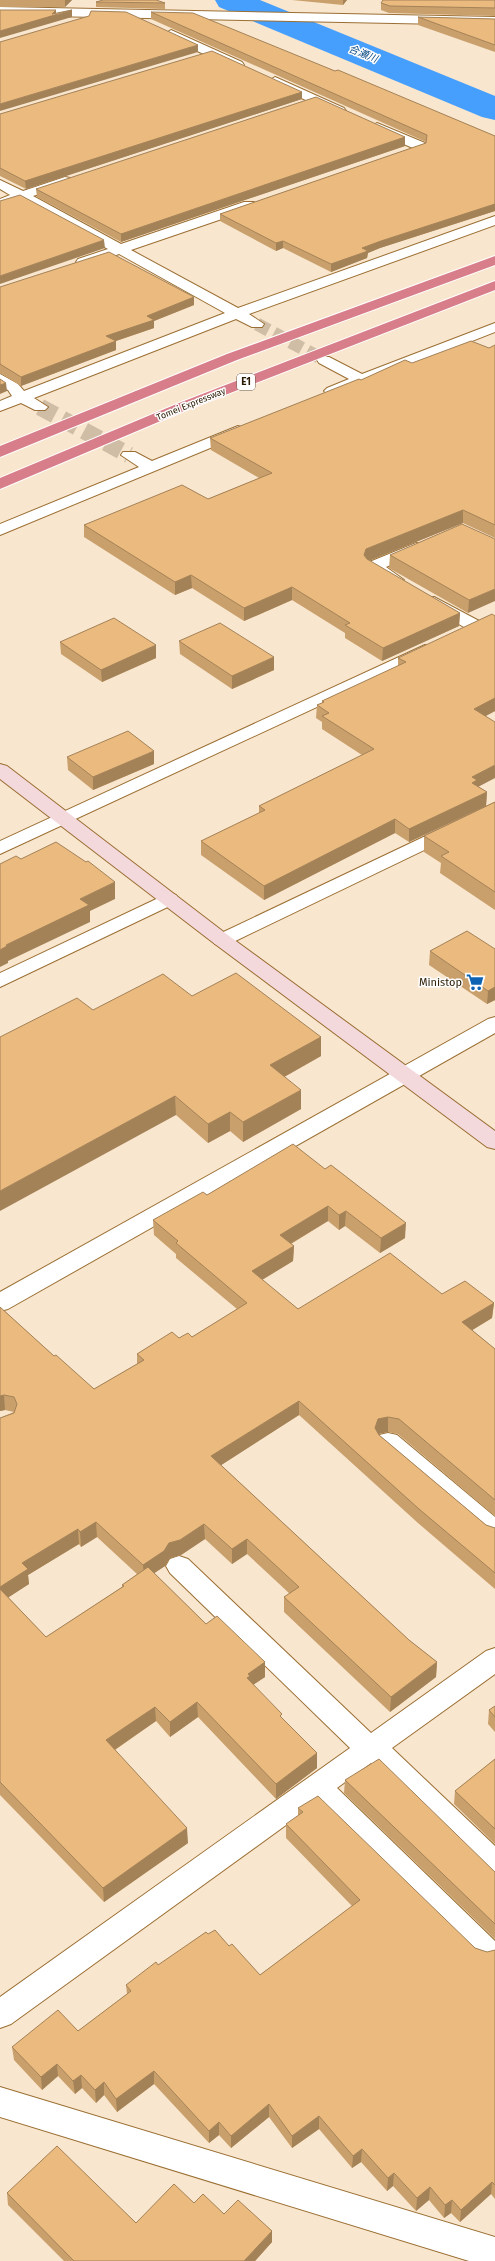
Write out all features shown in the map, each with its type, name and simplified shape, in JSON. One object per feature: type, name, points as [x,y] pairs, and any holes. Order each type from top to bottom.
[{"type":"highway","points":[[0,452],[232,357],[495,260]]},
{"type":"highway","name":"Tomei Expressway","points":[[0,484],[50,462],[266,374],[495,286]]},
{"type":"street","points":[[0,11],[495,21]]},
{"type":"street","points":[[68,24],[106,13]]},
{"type":"street","points":[[122,13],[246,68]]},
{"type":"street","points":[[196,57],[212,53]]},
{"type":"street","points":[[260,75],[351,116]]},
{"type":"street","points":[[301,105],[316,100]]},
{"type":"street","points":[[364,122],[420,146],[405,152]]},
{"type":"street","points":[[0,203],[75,178]]},
{"type":"street","points":[[0,184],[121,249],[235,314],[258,324]]},
{"type":"street","points":[[68,267],[263,200]]},
{"type":"street","points":[[0,406],[235,314],[495,220]]},
{"type":"street","points":[[317,397],[495,327]]},
{"type":"street","points":[[324,360],[360,379]]},
{"type":"street","points":[[0,380],[13,387],[20,397],[40,407]]},
{"type":"street","points":[[0,530],[252,424]]},
{"type":"street","points":[[129,455],[151,467]]},
{"type":"street","points":[[0,848],[65,820],[482,623],[414,591],[373,567],[428,543]]},
{"type":"street","points":[[0,770],[222,940],[495,1142]]},
{"type":"street","points":[[222,940],[495,809]]},
{"type":"street","points":[[0,981],[169,899]]},
{"type":"street","points":[[0,1303],[495,1024]]},
{"type":"street","points":[[388,1442],[495,1532]]},
{"type":"street","points":[[179,1566],[490,1860]]},
{"type":"street","points":[[0,2014],[495,1659]]},
{"type":"street","points":[[317,1787],[485,1950]]},
{"type":"street","points":[[0,2102],[495,2253]]},
{"type":"building","points":[[103,0],[156,0],[165,3],[96,2]]},
{"type":"building","points":[[383,0],[495,0],[495,8],[390,6],[381,3]]},
{"type":"building","points":[[0,10],[56,10],[52,14],[72,10],[0,31]]},
{"type":"building","points":[[91,11],[126,12],[198,45],[0,104],[0,42],[89,16]]},
{"type":"building","points":[[151,12],[193,13],[335,71],[338,70],[495,136],[495,204],[381,241],[362,248],[368,251],[331,264],[283,241],[276,243],[220,214],[426,143],[427,135]]},
{"type":"building","points":[[418,17],[495,19],[495,45]]},
{"type":"building","points":[[212,51],[302,92],[25,181],[0,168],[0,114]]},
{"type":"building","points":[[316,97],[405,137],[121,234],[36,189]]},
{"type":"building","points":[[20,195],[104,240],[0,276],[0,201]]},
{"type":"building","points":[[109,252],[194,297],[147,316],[154,320],[106,336],[116,341],[21,377],[0,364],[0,287]]},
{"type":"building","points":[[471,341],[489,348],[495,345],[495,525],[463,510],[366,549],[364,555],[367,559],[460,613],[383,648],[345,625],[350,623],[292,587],[244,608],[191,575],[175,582],[84,525],[182,485],[208,499],[272,473],[210,438],[359,379],[361,380],[405,360],[412,363]]},
{"type":"building","points":[[0,379],[6,383],[0,385]]},
{"type":"building","points":[[462,524],[495,539],[495,589],[469,600],[390,555]]},
{"type":"building","points":[[492,614],[495,616],[495,698],[474,709],[495,722],[495,765],[472,777],[477,780],[472,783],[487,792],[409,829],[395,819],[264,886],[201,841],[265,810],[259,806],[374,749],[322,716],[329,713],[317,705],[324,702],[322,701],[406,662],[398,658]]},
{"type":"building","points":[[114,618],[156,645],[101,670],[60,642]]},
{"type":"building","points":[[220,623],[274,657],[232,676],[179,641]]},
{"type":"building","points":[[128,731],[154,751],[93,777],[67,757]]},
{"type":"building","points":[[495,802],[495,892],[441,856],[449,852],[424,836]]},
{"type":"building","points":[[56,842],[86,862],[88,861],[115,882],[80,899],[89,905],[6,945],[7,946],[0,950],[0,864],[16,856],[21,859]]},
{"type":"building","name":"Ministop","points":[[467,931],[495,949],[495,987],[488,991],[430,951]]},
{"type":"building","points":[[236,973],[321,1037],[270,1065],[301,1090],[243,1122],[230,1112],[208,1124],[175,1096],[0,1191],[0,1037],[77,998],[93,1010],[163,974],[192,996]]},
{"type":"building","points":[[293,1144],[325,1169],[331,1165],[406,1223],[381,1238],[346,1211],[339,1215],[328,1206],[280,1235],[294,1246],[252,1271],[298,1309],[390,1253],[442,1294],[465,1281],[494,1303],[462,1322],[495,1349],[495,1500],[399,1419],[388,1417],[378,1419],[375,1428],[379,1435],[486,1525],[495,1528],[495,1573],[419,1509],[299,1401],[211,1456],[409,1640],[437,1662],[391,1697],[284,1597],[299,1587],[247,1539],[232,1549],[204,1524],[180,1540],[169,1543],[164,1551],[143,1565],[96,1522],[80,1532],[78,1529],[22,1563],[28,1569],[0,1587],[0,1418],[14,1413],[17,1404],[14,1397],[4,1395],[0,1396],[0,1307],[54,1356],[56,1355],[94,1389],[144,1360],[137,1354],[172,1332],[179,1338],[188,1333],[192,1337],[247,1303],[176,1243],[178,1241],[153,1220],[203,1192],[207,1195]]},
{"type":"building","points":[[148,1567],[206,1624],[217,1616],[265,1662],[248,1674],[250,1676],[247,1678],[282,1714],[280,1716],[317,1753],[276,1784],[197,1702],[170,1722],[155,1707],[106,1740],[187,1828],[103,1888],[0,1782],[0,1589],[46,1637],[124,1586],[122,1585]]},
{"type":"building","points":[[495,1706],[495,1717],[489,1710]]},
{"type":"building","points":[[379,1759],[495,1872],[495,1924],[345,1780]]},
{"type":"building","points":[[495,1759],[495,1829],[455,1791]]},
{"type":"building","points":[[318,1796],[475,1948],[487,1952],[495,1950],[495,2185],[492,2182],[461,2210],[452,2200],[445,2205],[430,2187],[417,2198],[394,2173],[388,2178],[362,2149],[353,2156],[319,2116],[292,2136],[269,2104],[231,2136],[219,2122],[209,2131],[154,2071],[116,2099],[104,2082],[95,2090],[81,2075],[73,2081],[57,2064],[41,2077],[12,2047],[58,2010],[78,2031],[131,1991],[126,1985],[156,1962],[158,1965],[206,1932],[208,1934],[215,1930],[229,1946],[232,1944],[260,1975],[360,1900],[286,1824],[303,1812],[298,1808]]},
{"type":"building","points":[[57,2146],[136,2223],[174,2184],[194,2203],[203,2194],[224,2214],[238,2200],[272,2231],[244,2261],[74,2261],[7,2193]]},
{"type":"waterway","name":"合瀬川","points":[[231,0],[495,109]]},
{"type":"tunnel","points":[[257,324],[324,360]]},
{"type":"tunnel","points":[[40,407],[129,455]]},
{"type":"place","name":"Ministop","points":[[475,982]]}]
